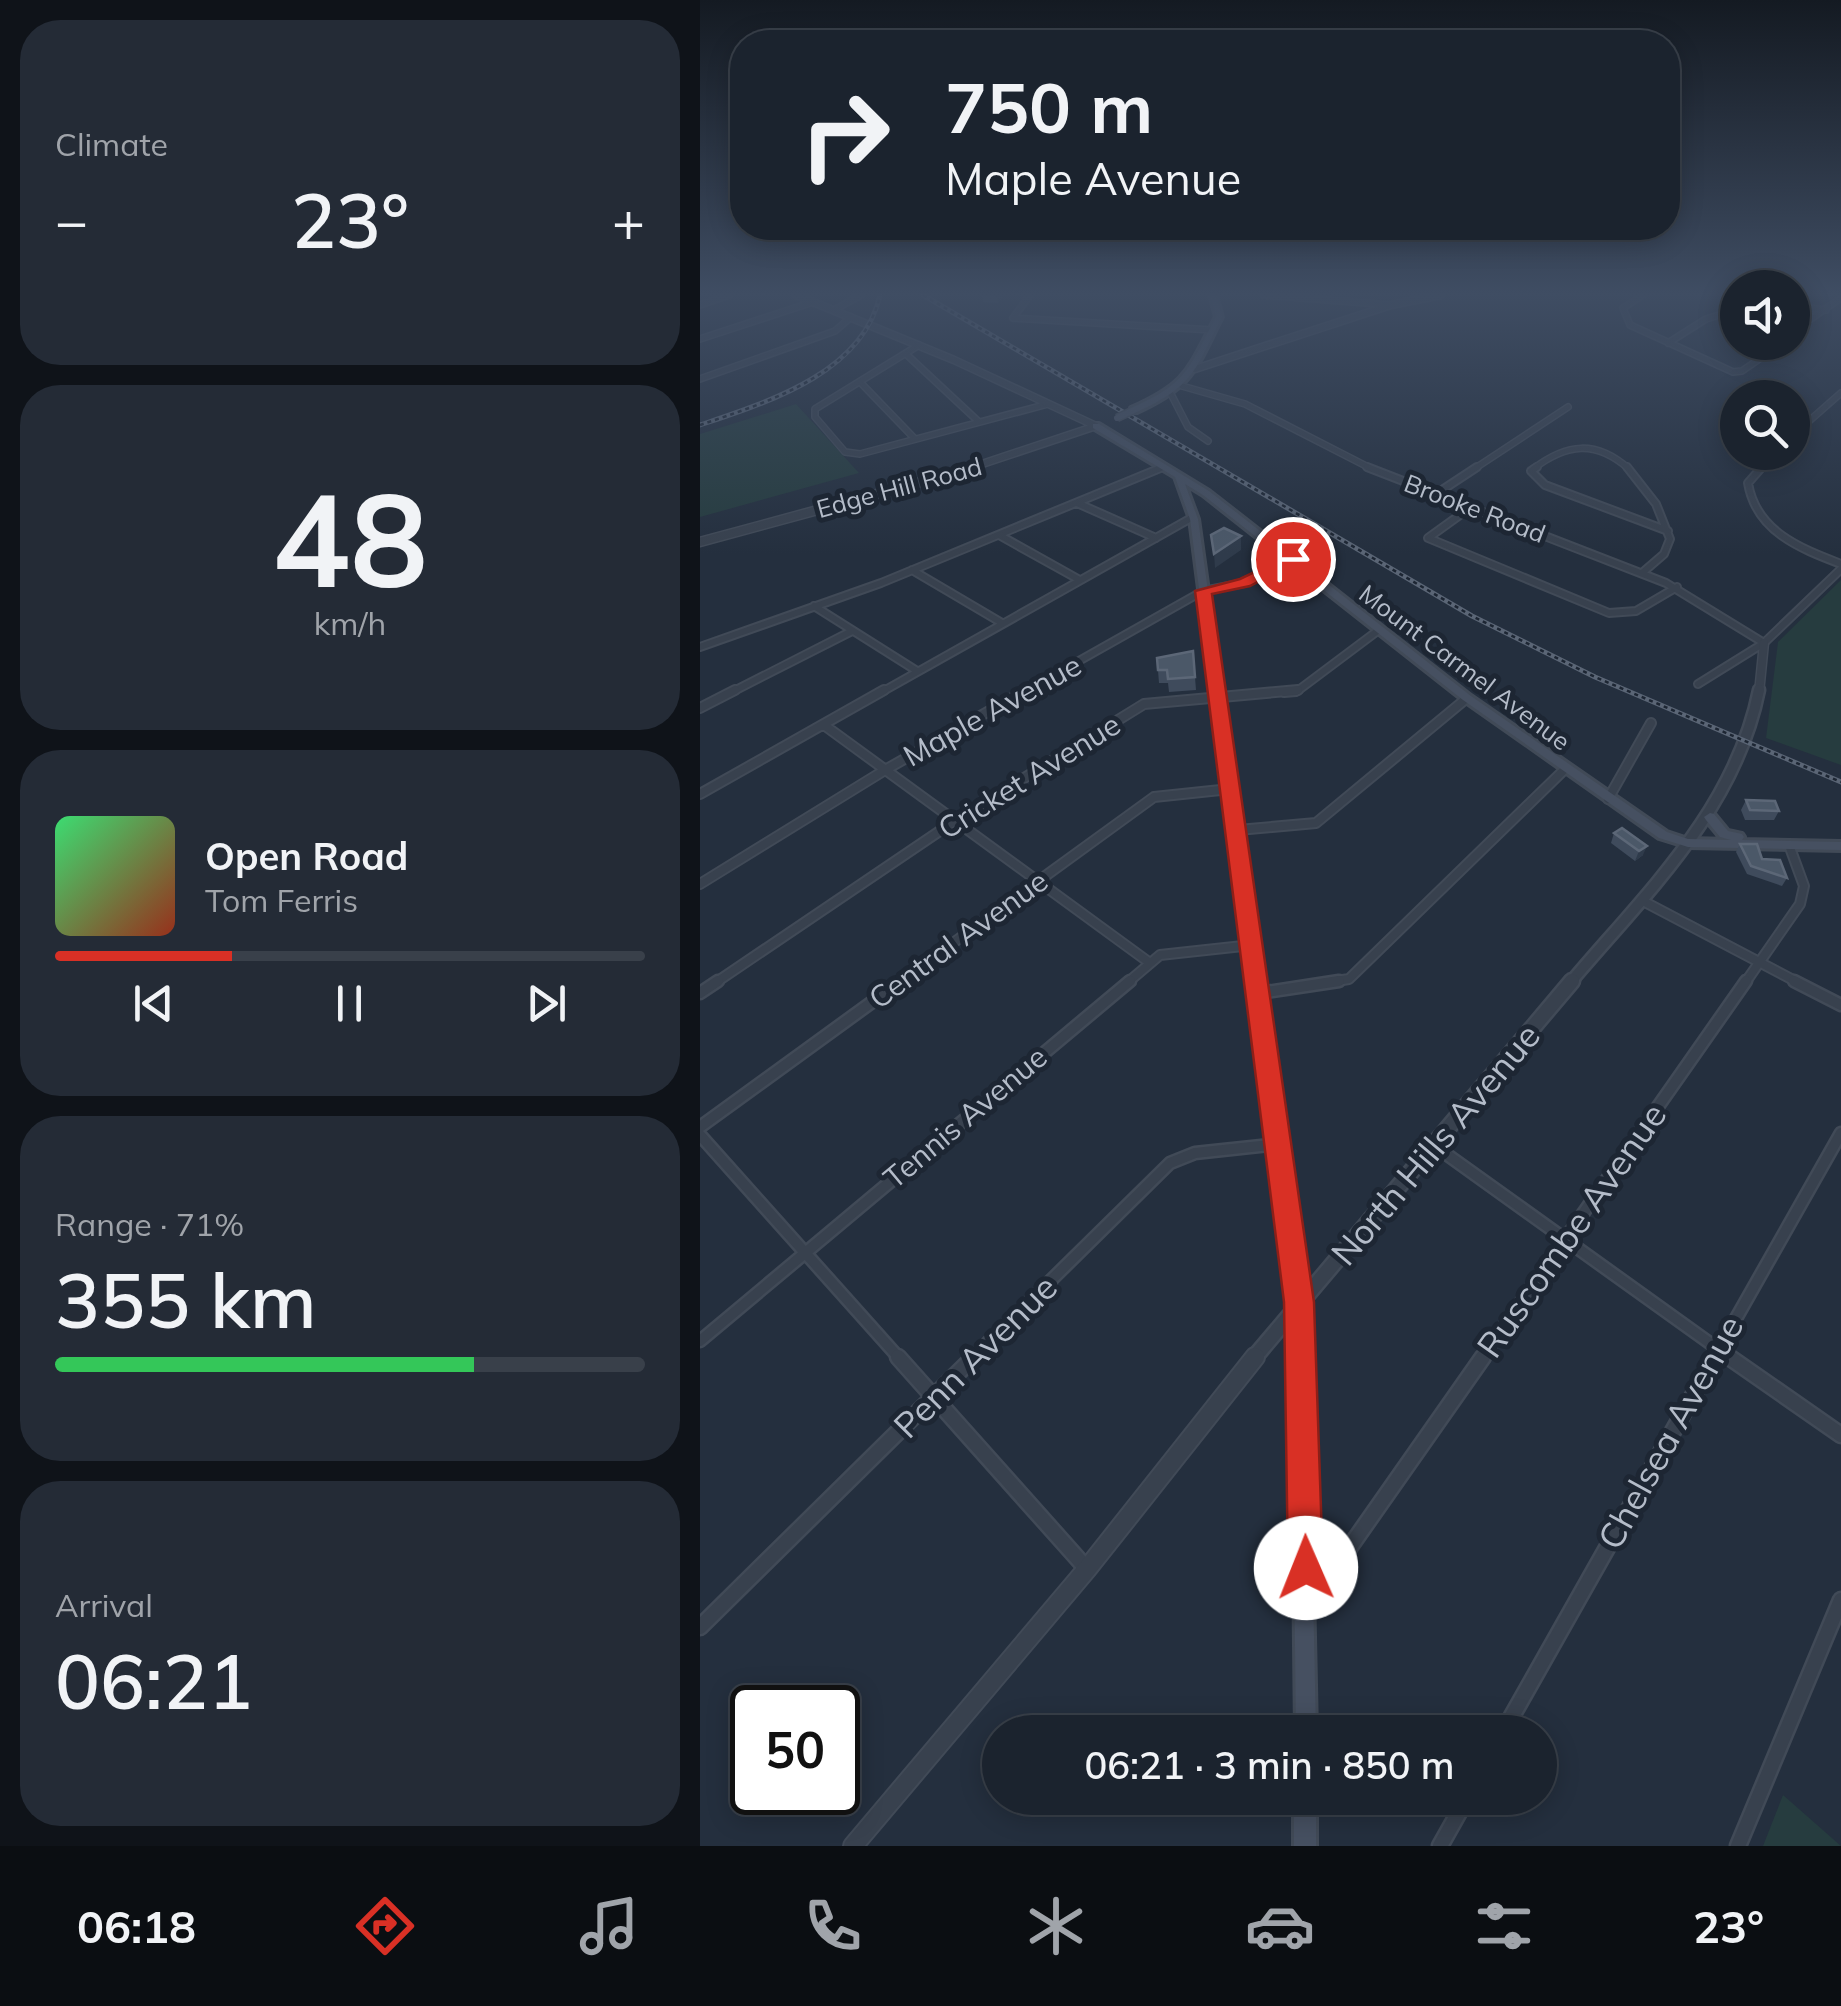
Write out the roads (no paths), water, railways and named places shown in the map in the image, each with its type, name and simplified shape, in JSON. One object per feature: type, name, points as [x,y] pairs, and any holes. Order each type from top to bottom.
[{"type":"main road","points":[[1096,426],[1172,394],[1186,381]]},
{"type":"main road","points":[[1111,436],[1109,428],[1116,418]]},
{"type":"main road","name":"Mount Carmel Avenue","points":[[1096,426],[1178,476],[1293,559],[1467,698],[1608,800],[1663,835],[1688,843]]},
{"type":"main road","points":[[1178,476],[1194,517],[1299,1302],[1306,1715]]},
{"type":"main road","points":[[1710,816],[1724,834],[1790,845]]},
{"type":"main road","points":[[1688,843],[1841,846]]},
{"type":"main road","points":[[1305,1846],[1306,1815]]},
{"type":"street","points":[[935,381],[978,422]]},
{"type":"street","points":[[998,381],[1096,426]]},
{"type":"street","points":[[915,439],[860,382],[818,406],[814,417],[844,452],[860,454],[1048,404]]},
{"type":"street","name":"Brooke Road","points":[[1182,386],[1238,397],[1339,454],[1676,587],[1720,609],[1764,643]]},
{"type":"street","points":[[1810,420],[1841,393]]},
{"type":"street","points":[[1172,394],[1184,422],[1208,442]]},
{"type":"street","points":[[1436,495],[1568,407]]},
{"type":"street","name":"Edge Hill Road","points":[[700,542],[1026,454],[1096,426]]},
{"type":"street","points":[[1642,574],[1668,548],[1668,531],[1644,481],[1604,454],[1575,447],[1562,450],[1530,475],[1544,485],[1668,531]]},
{"type":"street","points":[[700,647],[999,536],[1163,466]]},
{"type":"street","points":[[1698,684],[1764,643],[1841,566],[1792,543],[1769,526],[1752,506],[1748,483],[1759,470]]},
{"type":"street","points":[[1077,503],[1156,538]]},
{"type":"street","points":[[1471,506],[1428,538],[1609,613],[1636,612],[1676,587]]},
{"type":"street","points":[[700,794],[1078,578],[1194,517]]},
{"type":"street","points":[[999,536],[1078,578]]},
{"type":"street","name":"Maple Avenue","points":[[700,884],[885,770],[1203,591],[1244,583],[1293,559]]},
{"type":"street","points":[[912,570],[1002,623]]},
{"type":"street","points":[[814,606],[917,670]]},
{"type":"street","name":"Cricket Avenue","points":[[700,993],[956,820],[1144,704],[1296,692],[1380,629]]},
{"type":"street","points":[[700,708],[852,630]]},
{"type":"street","name":"North Hills Avenue","points":[[853,1846],[1087,1569],[1299,1302],[1435,1146],[1710,816],[1728,788],[1756,709],[1764,643]]},
{"type":"street","points":[[700,694],[711,703]]},
{"type":"street","points":[[1238,830],[1316,824],[1467,698]]},
{"type":"street","points":[[1608,800],[1652,724]]},
{"type":"street","points":[[824,725],[1150,963]]},
{"type":"street","points":[[1260,992],[1349,979],[1566,769]]},
{"type":"street","name":"Central Avenue","points":[[700,1127],[1154,796],[1230,789]]},
{"type":"street","name":"Ruscombe Avenue","points":[[1307,1608],[1804,897],[1790,845]]},
{"type":"street","points":[[1642,900],[1841,1005]]},
{"type":"street","name":"Tennis Avenue","points":[[700,1341],[1160,955],[1252,945]]},
{"type":"street","name":"Chelsea Avenue","points":[[1512,1715],[1715,1350],[1841,1133]]},
{"type":"street","points":[[700,1135],[1087,1569]]},
{"type":"street","name":"Penn Avenue","points":[[700,1627],[1170,1163],[1194,1154],[1279,1144]]},
{"type":"street","points":[[1435,1146],[1566,1236],[1715,1350],[1841,1435]]},
{"type":"street","points":[[1738,1846],[1841,1600]]},
{"type":"street","points":[[1440,1846],[1457,1815]]},
{"type":"railway","points":[[700,425],[809,381]]},
{"type":"railway","points":[[1070,381],[1472,616],[1595,677],[1841,782]]}]
